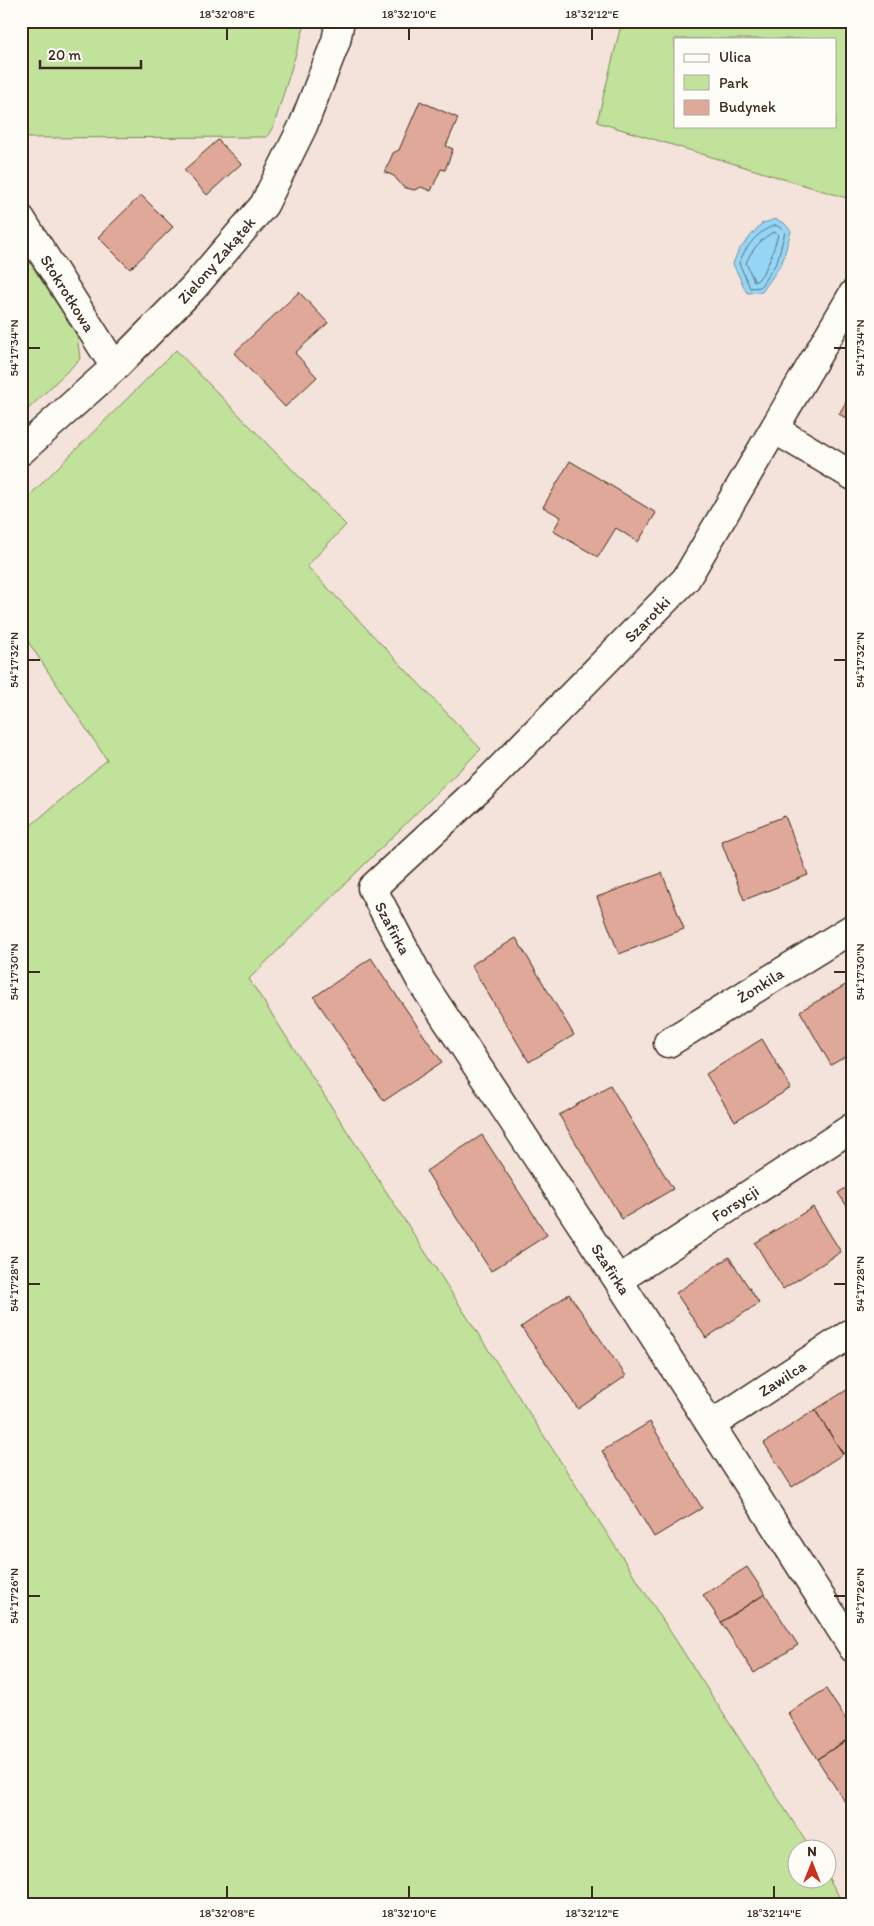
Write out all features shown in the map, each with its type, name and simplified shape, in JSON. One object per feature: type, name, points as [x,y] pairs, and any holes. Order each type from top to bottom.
[{"type":"street","name":"Zielony Zakątek","points":[[21,451],[115,367],[193,288],[264,205],[303,126],[336,41],[340,21]]},
{"type":"street","name":"Stokrotkowa","points":[[21,219],[115,367]]},
{"type":"street","name":"Szarotki","points":[[372,888],[490,779],[686,579],[853,294]]},
{"type":"street","points":[[774,430],[853,476]]},
{"type":"street","name":"Szafirka","points":[[372,888],[421,981],[618,1280],[853,1648]]},
{"type":"street","name":"Żonkila","points":[[668,1043],[853,928]]},
{"type":"street","name":"Forsycji","points":[[618,1280],[853,1127]]},
{"type":"street","name":"Zawilca","points":[[711,1425],[853,1332]]},
{"type":"green space","points":[[21,21],[306,21],[274,125],[267,137],[21,138]]},
{"type":"green space","points":[[622,21],[853,21],[853,200],[597,122]]},
{"type":"green space","points":[[21,249],[77,335],[80,359],[21,416]]},
{"type":"green space","points":[[176,350],[346,525],[307,566],[481,749],[249,979],[804,1838],[786,1838],[786,1888],[834,1888],[844,1905],[21,1905],[21,834],[107,760],[21,631],[21,504]]},
{"type":"water","points":[[775,219],[784,223],[791,231],[782,263],[762,292],[747,293],[733,264],[738,251],[761,224]]},
{"type":"building","points":[[420,101],[458,118],[446,146],[453,149],[445,170],[441,169],[431,191],[421,187],[414,190],[403,187],[394,176],[385,172],[393,153],[399,150]]},
{"type":"building","points":[[218,140],[241,164],[207,195],[184,170]]},
{"type":"building","points":[[141,195],[173,227],[130,269],[98,237]]},
{"type":"building","points":[[299,292],[328,323],[295,353],[317,377],[285,407],[234,353]]},
{"type":"building","points":[[853,390],[853,422],[839,414]]},
{"type":"building","points":[[570,461],[656,513],[638,542],[616,528],[598,557],[553,531],[561,517],[543,507]]},
{"type":"building","points":[[785,816],[808,875],[744,900],[721,841]]},
{"type":"building","points":[[662,873],[684,929],[619,954],[597,897]]},
{"type":"building","points":[[516,938],[574,1035],[529,1062],[471,965]]},
{"type":"building","points":[[371,958],[442,1062],[384,1101],[314,997]]},
{"type":"building","points":[[849,983],[853,990],[853,1052],[831,1065],[800,1011]]},
{"type":"building","points":[[762,1039],[791,1088],[735,1121],[706,1074]]},
{"type":"building","points":[[610,1085],[673,1189],[622,1219],[559,1115]]},
{"type":"building","points":[[482,1135],[547,1235],[491,1271],[426,1171]]},
{"type":"building","points":[[853,1183],[853,1215],[838,1193]]},
{"type":"building","points":[[813,1207],[841,1252],[783,1289],[755,1243]]},
{"type":"building","points":[[729,1257],[759,1303],[706,1338],[676,1293]]},
{"type":"building","points":[[569,1294],[626,1376],[578,1409],[521,1327]]},
{"type":"building","points":[[853,1386],[853,1448],[843,1454],[815,1410]]},
{"type":"building","points":[[815,1410],[843,1454],[792,1487],[764,1443]]},
{"type":"building","points":[[650,1422],[702,1508],[654,1537],[602,1451]]},
{"type":"building","points":[[747,1567],[765,1594],[721,1622],[703,1595]]},
{"type":"building","points":[[765,1594],[798,1645],[754,1673],[721,1622]]},
{"type":"building","points":[[826,1689],[853,1730],[853,1736],[817,1759],[788,1713]]},
{"type":"building","points":[[853,1736],[853,1801],[847,1805],[817,1759]]}]
